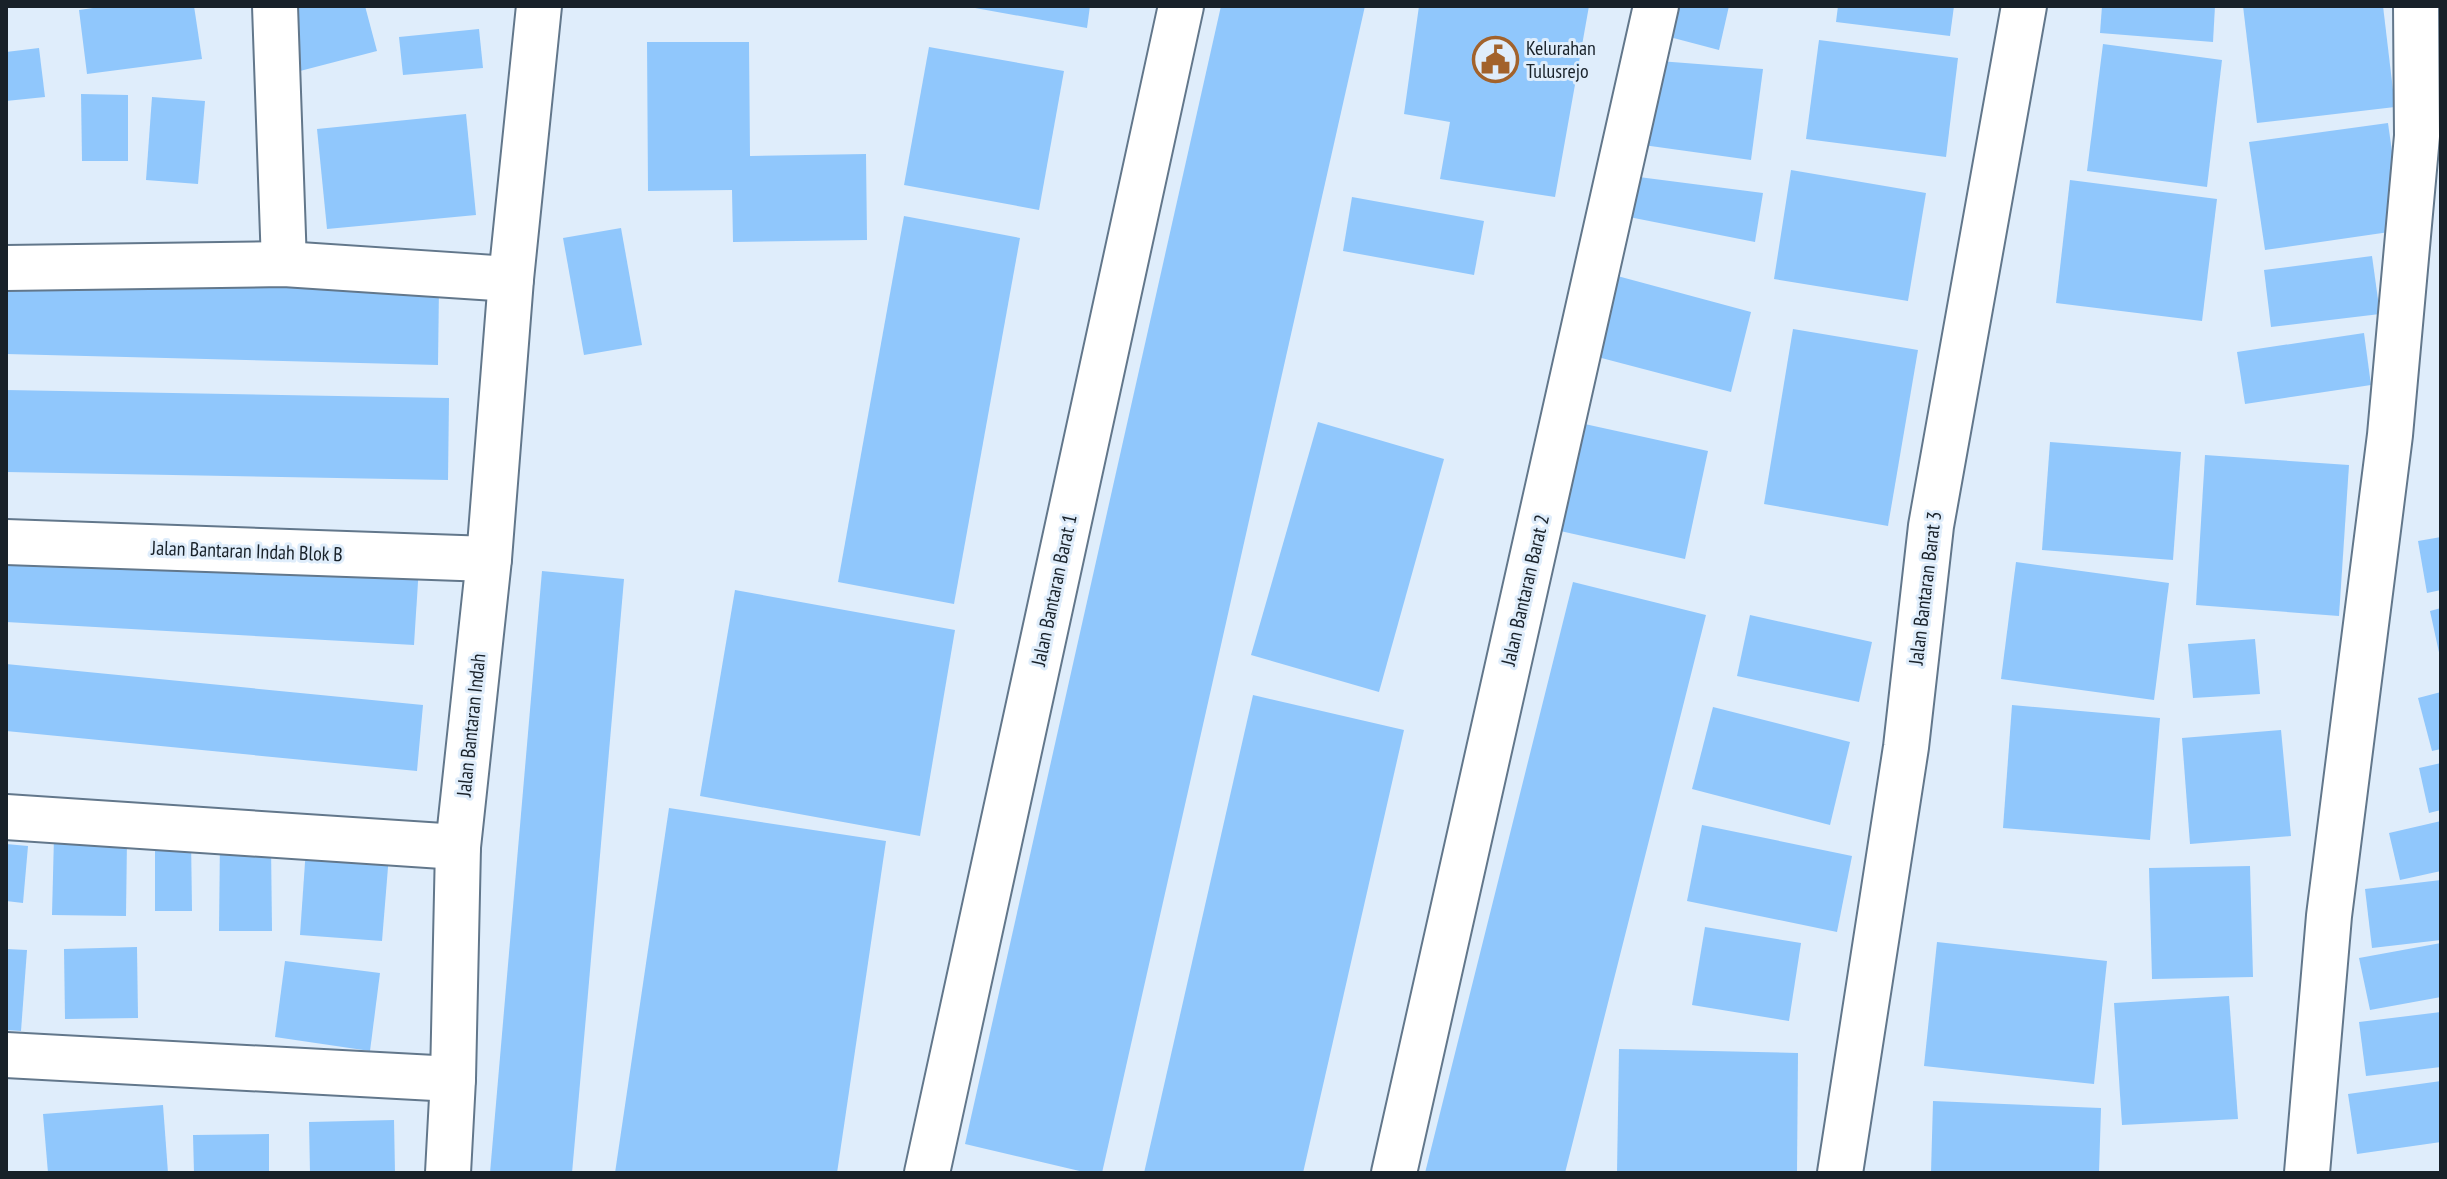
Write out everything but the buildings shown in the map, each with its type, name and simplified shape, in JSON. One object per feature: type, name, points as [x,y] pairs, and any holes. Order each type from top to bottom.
[{"type":"street","points":[[275,6],[284,264]]},
{"type":"street","name":"Jalan Bantaran Indah","points":[[448,1173],[458,847],[489,559],[511,279],[539,6]]},
{"type":"street","name":"Jalan Bantaran Barat 1","points":[[927,1173],[1181,6]]},
{"type":"street","name":"Jalan Bantaran Barat 2","points":[[1394,1173],[1656,6]]},
{"type":"street","name":"Jalan Bantaran Barat 3","points":[[1840,1173],[1906,747],[1931,526],[2024,6]]},
{"type":"street","points":[[2307,1173],[2329,916],[2392,419],[2417,136],[2416,6]]},
{"type":"street","points":[[6,268],[284,264],[511,279]]},
{"type":"street","name":"Jalan Bantaran Indah Blok B","points":[[6,542],[489,559]]},
{"type":"street","points":[[6,817],[458,847]]},
{"type":"street","points":[[6,1055],[453,1079]]},
{"type":"place","name":"Kelurahan Tulusrejo","points":[[1495,60]]}]
